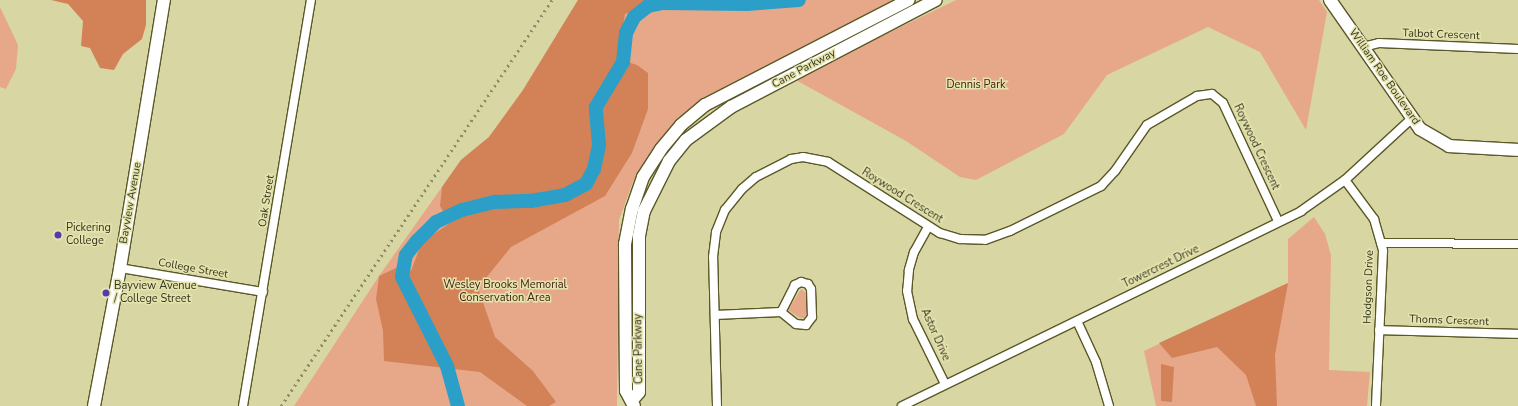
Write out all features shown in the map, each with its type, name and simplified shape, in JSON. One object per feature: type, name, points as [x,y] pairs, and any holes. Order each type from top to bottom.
[{"type":"main road","name":"Bayview Avenue","points":[[94,406],[120,268],[164,0]]},
{"type":"main road","name":"Cane Parkway","points":[[633,403],[626,391],[625,244],[632,209],[643,177],[661,149],[681,125],[706,105],[908,0]]},
{"type":"main road","name":"Cane Parkway","points":[[633,403],[639,392],[639,236],[644,211],[669,162],[686,140],[731,107],[936,0]]},
{"type":"main road","name":"William Roe Boulevard","points":[[1330,0],[1411,119],[1434,139],[1449,146],[1518,150]]},
{"type":"street","name":"Oak Street","points":[[243,406],[311,0]]},
{"type":"street","name":"Talbot Crescent","points":[[1363,47],[1380,43],[1518,49]]},
{"type":"street","name":"Roywood Crescent","points":[[717,406],[713,250],[721,218],[734,198],[748,184],[781,163],[803,157],[828,162],[928,227],[950,237],[970,241],[985,240],[1010,232],[1101,186],[1116,170],[1147,125],[1204,94],[1216,96],[1223,103],[1278,221]]},
{"type":"street","name":"Towercrest Drive","points":[[902,406],[1318,200],[1345,180],[1411,119]]},
{"type":"street","name":"Hodgson Drive","points":[[1345,180],[1372,215],[1383,251],[1376,406]]},
{"type":"street","name":"Astor Drive","points":[[928,227],[914,252],[909,270],[907,291],[913,319],[945,384]]},
{"type":"street","points":[[1381,243],[1518,244]]},
{"type":"street","name":"College Street","points":[[120,268],[263,292]]},
{"type":"street","points":[[715,315],[782,312],[799,325],[810,322],[812,292],[808,284],[801,282],[795,285],[782,312]]},
{"type":"street","points":[[1077,320],[1096,362],[1109,406]]},
{"type":"street","name":"Thoms Crescent","points":[[1379,330],[1518,334]]},
{"type":"green space","name":"Wesley Brooks Memorial Conservation Area","points":[[578,0],[894,0],[721,89],[678,118],[656,144],[633,182],[619,220],[617,406],[294,406],[379,276],[461,160],[489,137],[523,90]]},
{"type":"green space","name":"Dennis Park","points":[[956,0],[1319,0],[1327,12],[1306,130],[1260,52],[1208,27],[1107,75],[1064,134],[976,180],[960,177],[906,141],[794,79]]},
{"type":"green space","points":[[0,7],[18,45],[16,69],[6,89],[0,87]]},
{"type":"green space","points":[[1314,217],[1325,234],[1331,255],[1329,370],[1370,372],[1367,406],[1156,406],[1144,351],[1288,283],[1288,239]]},
{"type":"green space","points":[[801,289],[807,293],[808,312],[804,318],[800,318],[788,310]]},
{"type":"shaded area","points":[[51,0],[146,0],[146,25],[142,39],[123,54],[114,70],[100,68],[90,48],[81,46],[83,21],[68,4]]},
{"type":"shaded area","points":[[578,0],[658,0],[625,14],[618,59],[637,65],[648,73],[648,109],[632,153],[605,196],[511,247],[478,288],[495,337],[533,371],[556,402],[549,406],[527,406],[480,372],[384,361],[383,331],[376,299],[379,276],[398,267],[411,271],[422,242],[450,223],[440,206],[442,187],[461,160],[489,137],[523,90]]},
{"type":"shaded area","points":[[1288,283],[1275,355],[1277,406],[1256,406],[1246,375],[1217,347],[1172,358],[1159,343]]},
{"type":"shaded area","points":[[1161,364],[1174,367],[1172,402],[1161,401]]},
{"type":"waterway","points":[[458,406],[447,366],[402,277],[406,255],[417,241],[436,222],[462,210],[495,202],[531,201],[565,195],[586,184],[594,169],[599,145],[596,107],[623,62],[626,33],[634,17],[648,6],[662,3],[747,4],[799,0]]},
{"type":"railway","points":[[281,406],[552,0]]},
{"type":"place","name":"Pickering College","points":[[58,235]]},
{"type":"place","name":"Bayview Avenue / College Street","points":[[106,293]]}]
